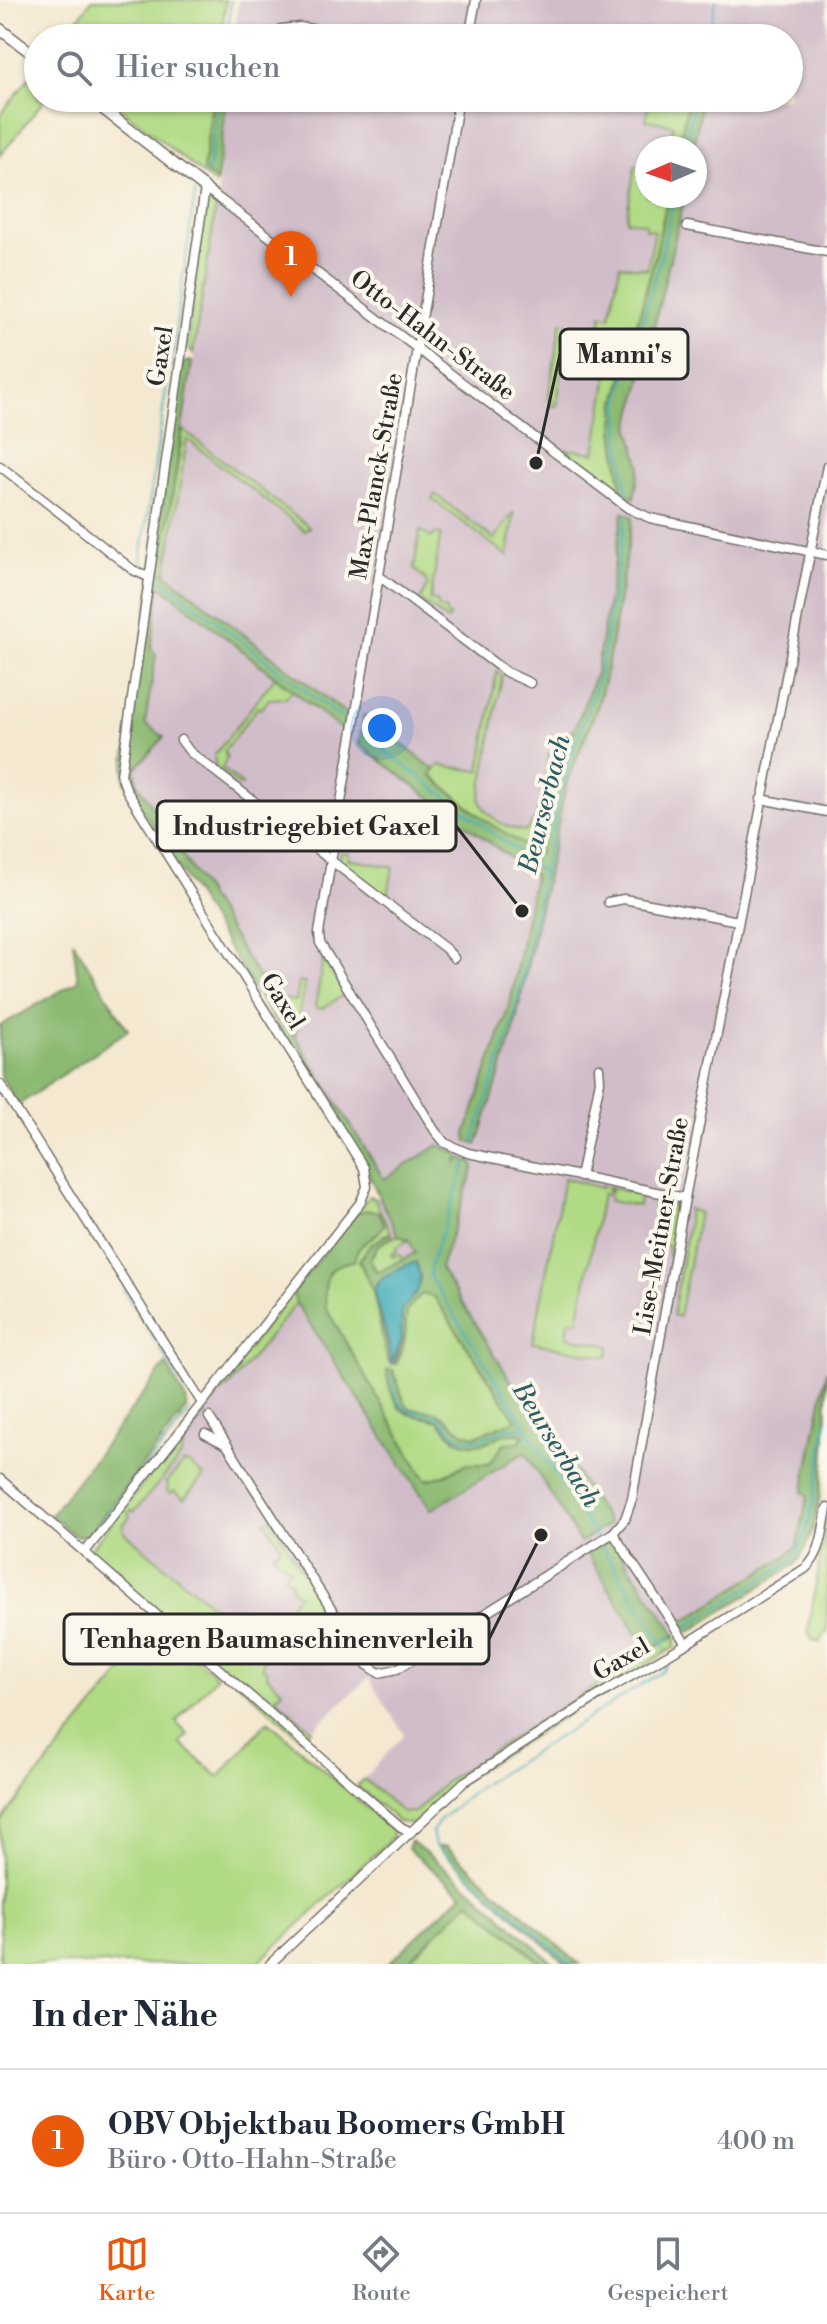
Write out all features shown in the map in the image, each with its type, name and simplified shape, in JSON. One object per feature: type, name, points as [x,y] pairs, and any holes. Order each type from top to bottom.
[{"type":"street","points":[[472,24],[476,0]]},
{"type":"street","points":[[0,29],[24,47]]},
{"type":"street","name":"Otto-Hahn-Straße","points":[[107,112],[628,508],[650,518],[827,555]]},
{"type":"street","name":"Max-Planck-Straße","points":[[457,112],[319,933],[321,948],[440,1138],[451,1146],[468,1153],[685,1198]]},
{"type":"street","name":"Gaxel","points":[[85,1552],[360,1203],[367,1187],[364,1168],[121,775],[205,188]]},
{"type":"street","points":[[687,226],[827,252]]},
{"type":"street","points":[[0,466],[133,570],[148,577]]},
{"type":"street","name":"Lise-Meitner-Straße","points":[[209,1417],[366,1664],[379,1673],[397,1669],[608,1536],[625,1519],[632,1499],[685,1198],[827,466]]},
{"type":"street","points":[[379,576],[506,672],[530,683]]},
{"type":"street","points":[[181,740],[190,752],[454,958]]},
{"type":"street","points":[[761,799],[827,812]]},
{"type":"street","points":[[608,902],[624,899],[738,921]]},
{"type":"street","points":[[580,1177],[600,1081],[599,1068]]},
{"type":"street","points":[[0,1084],[202,1403]]},
{"type":"street","points":[[205,1434],[227,1445]]},
{"type":"street","points":[[0,1479],[401,1827],[411,1832]]},
{"type":"street","name":"Gaxel","points":[[270,1964],[437,1806],[483,1768],[813,1562],[820,1546],[827,1508]]},
{"type":"street","points":[[608,1536],[686,1644]]},
{"type":"shaded area","points":[[239,0],[827,0],[827,1370],[803,1493],[808,1494],[801,1533],[797,1546],[787,1555],[678,1625],[648,1651],[451,1777],[415,1812],[403,1813],[364,1779],[404,1734],[368,1678],[312,1730],[104,1551],[104,1544],[186,1440],[208,1405],[232,1383],[295,1292],[373,1206],[384,1179],[137,782],[135,769],[156,654],[150,649],[217,202],[226,112],[803,112],[803,24],[236,24]]},
{"type":"green space","points":[[92,0],[226,0],[223,24],[74,24]]},
{"type":"green space","points":[[24,85],[24,112],[35,112],[0,156],[0,115]]},
{"type":"green space","points":[[125,112],[211,112],[203,170],[217,181],[215,184]]},
{"type":"green space","points":[[211,112],[225,112],[217,181],[203,170]]},
{"type":"green space","points":[[647,112],[686,112],[681,136],[672,136],[673,125],[646,120]]},
{"type":"green space","points":[[686,112],[700,112],[695,136],[681,136]]},
{"type":"green space","points":[[635,166],[635,208],[665,208],[616,402],[614,429],[622,492],[566,449],[595,453],[608,374],[592,371],[602,315],[610,316],[620,265],[647,269],[655,231],[645,229],[646,224],[626,220]]},
{"type":"green space","points":[[207,200],[217,202],[193,354],[188,348],[188,337]]},
{"type":"green space","points":[[665,208],[682,208],[630,427],[640,465],[634,498],[622,492],[614,429],[616,402]]},
{"type":"green space","points":[[561,322],[568,324],[557,406],[551,406],[552,399],[548,399]]},
{"type":"green space","points":[[192,362],[161,570],[349,716],[347,734],[160,585],[151,649],[156,654],[145,724],[164,737],[135,769],[137,782],[384,1179],[439,1145],[459,1154],[457,1162],[461,1158],[472,1162],[474,1167],[440,1268],[522,1398],[525,1392],[609,1524],[580,1542],[525,1452],[431,1510],[296,1303],[293,1292],[356,1213],[366,1210],[379,1212],[384,1224],[381,1230],[359,1248],[354,1261],[337,1266],[328,1276],[326,1308],[421,1473],[428,1480],[466,1464],[489,1464],[505,1443],[519,1442],[524,1435],[510,1433],[478,1444],[465,1443],[437,1420],[411,1414],[395,1399],[387,1370],[393,1370],[405,1404],[412,1409],[437,1412],[465,1434],[476,1436],[516,1420],[434,1297],[422,1294],[408,1309],[404,1344],[394,1364],[402,1339],[401,1314],[420,1280],[416,1262],[376,1284],[390,1363],[387,1359],[373,1292],[359,1260],[371,1244],[391,1233],[393,1237],[378,1245],[370,1259],[377,1273],[415,1253],[409,1240],[398,1235],[366,1169],[125,782],[124,770],[182,363]]},
{"type":"green space","points":[[183,430],[309,527],[305,531],[187,439],[166,574],[161,571]]},
{"type":"green space","points":[[435,494],[494,539],[514,512],[508,556],[432,499]]},
{"type":"green space","points":[[623,512],[633,517],[606,673],[597,708],[567,781],[513,1034],[477,1145],[467,1141],[466,1134],[511,999],[534,876],[359,744],[364,715],[435,770],[431,776],[486,821],[538,854],[551,791],[596,673]]},
{"type":"green space","points":[[420,530],[431,538],[441,534],[430,600],[438,602],[438,608],[446,610],[446,615],[450,616],[447,620],[420,600],[427,586],[426,580],[414,569]]},
{"type":"green space","points":[[497,671],[502,676],[480,799],[492,817],[505,825],[526,831],[540,805],[549,753],[555,754],[559,734],[568,736],[572,729],[575,731],[551,791],[538,855],[486,821],[431,775],[439,765],[480,771]]},
{"type":"green space","points":[[275,677],[292,690],[286,698],[269,699],[261,709],[258,707],[224,751],[227,758],[222,768],[243,785],[239,786],[216,768],[214,756]]},
{"type":"green space","points":[[386,801],[403,805],[396,844],[376,841]]},
{"type":"green space","points":[[341,852],[349,853],[348,859],[393,867],[388,897],[343,865],[339,861]]},
{"type":"green space","points":[[73,941],[128,1030],[18,1105],[0,1075],[0,1026],[78,981]]},
{"type":"green space","points":[[323,960],[345,994],[321,1009],[315,1007]]},
{"type":"green space","points":[[263,976],[275,998],[296,1001],[299,982],[305,983],[295,1038],[259,978]]},
{"type":"green space","points":[[564,1178],[644,1195],[639,1197],[638,1206],[609,1201],[611,1190],[607,1195],[602,1194],[578,1321],[569,1320],[567,1337],[610,1346],[608,1357],[533,1343]]},
{"type":"green space","points":[[369,1196],[375,1199],[391,1233],[384,1235],[359,1261],[373,1292],[385,1350],[391,1364],[396,1364],[403,1347],[411,1305],[422,1294],[435,1297],[516,1420],[476,1436],[465,1434],[443,1416],[412,1409],[405,1404],[393,1370],[387,1374],[399,1408],[408,1414],[439,1421],[455,1440],[489,1441],[504,1433],[524,1435],[489,1464],[466,1464],[428,1480],[421,1473],[326,1308],[325,1289],[331,1271],[375,1235],[366,1210],[356,1213]]},
{"type":"green space","points":[[656,1198],[671,1202],[675,1228],[677,1212],[674,1203],[679,1214],[672,1253],[668,1256],[668,1246],[656,1243],[659,1226],[664,1227],[667,1213],[654,1209]]},
{"type":"green space","points":[[688,1209],[699,1213],[679,1317],[673,1315]]},
{"type":"green space","points":[[398,1235],[409,1240],[396,1247],[397,1251],[391,1254],[393,1257],[399,1254],[403,1260],[378,1273],[370,1260],[378,1245]]},
{"type":"green space","points":[[293,1292],[296,1303],[232,1383],[208,1405],[207,1401]]},
{"type":"green space","points":[[166,1364],[187,1402],[186,1409],[88,1535],[75,1536],[51,1515]]},
{"type":"green space","points":[[827,1370],[823,1473],[814,1525],[806,1546],[796,1564],[689,1632],[681,1623],[797,1546],[808,1495],[803,1493]]},
{"type":"green space","points":[[202,1411],[206,1415],[193,1428],[180,1458],[134,1512],[131,1510],[123,1531],[245,1633],[250,1648],[264,1660],[262,1667],[268,1677],[283,1691],[275,1698],[312,1730],[302,1739],[92,1554],[91,1548]]},
{"type":"green space","points":[[184,1463],[190,1464],[204,1476],[184,1499],[174,1491],[170,1494],[165,1483]]},
{"type":"green space","points":[[270,1519],[340,1630],[339,1634],[326,1617],[316,1627],[309,1626],[287,1608],[298,1595],[284,1576],[290,1569],[273,1555],[281,1546],[265,1521]]},
{"type":"green space","points":[[827,1519],[827,1631],[820,1642],[812,1640],[808,1631]]},
{"type":"green space","points":[[611,1539],[676,1635],[648,1651],[587,1553]]},
{"type":"green space","points":[[158,1627],[217,1676],[176,1722],[188,1735],[180,1743],[219,1777],[268,1721],[392,1830],[392,1838],[257,1964],[0,1964],[0,1822]]},
{"type":"green space","points":[[676,1635],[675,1647],[458,1783],[413,1824],[399,1822],[357,1786],[364,1779],[403,1813],[415,1812],[451,1777]]},
{"type":"green space","points":[[411,1841],[474,1891],[554,1964],[542,1964],[470,1901],[405,1964],[388,1964],[462,1894],[408,1849]]},
{"type":"green space","points":[[446,1846],[579,1964],[566,1964],[438,1847]]},
{"type":"green space","points":[[469,1901],[542,1964],[405,1964]]},
{"type":"water","points":[[416,1262],[420,1276],[418,1290],[402,1310],[401,1342],[391,1364],[388,1340],[374,1291],[386,1276]]},
{"type":"waterway","points":[[228,24],[231,0]]},
{"type":"waterway","name":"Beurserbach","points":[[711,24],[716,0]]},
{"type":"waterway","points":[[208,172],[217,112]]},
{"type":"waterway","name":"Beurserbach","points":[[687,136],[692,112]]},
{"type":"waterway","points":[[170,367],[195,193]]},
{"type":"waterway","name":"Beurserbach","points":[[627,493],[619,435],[619,401],[661,257],[671,208]]},
{"type":"waterway","points":[[143,565],[141,559],[167,383]]},
{"type":"waterway","name":"Beurserbach","points":[[473,1142],[515,1015],[561,786],[600,674],[626,518]]},
{"type":"waterway","points":[[155,574],[345,721]]},
{"type":"waterway","points":[[363,734],[542,873]]},
{"type":"waterway","name":"Beurserbach","points":[[466,1163],[431,1263],[430,1277],[597,1539]]},
{"type":"waterway","points":[[123,1289],[158,1345]]},
{"type":"waterway","points":[[161,1350],[181,1382]]},
{"type":"waterway","points":[[391,1373],[400,1405],[410,1411],[439,1417],[454,1434],[464,1439],[481,1439],[509,1428],[526,1429]]},
{"type":"waterway","points":[[185,1387],[190,1396]]},
{"type":"waterway","points":[[89,1537],[190,1411]]},
{"type":"waterway","points":[[683,1629],[789,1563],[798,1551],[810,1516],[827,1420]]},
{"type":"waterway","name":"Beurserbach","points":[[600,1544],[666,1649]]},
{"type":"waterway","points":[[664,1643],[672,1636]]},
{"type":"waterway","name":"Beurserbach","points":[[571,1964],[435,1845],[432,1832],[440,1820],[480,1786],[668,1666]]},
{"type":"place","name":"OBV Objektbau Boomers GmbH","points":[[291,297]]},
{"type":"place","name":"Manni's","points":[[536,463]]},
{"type":"place","name":"Industriegebiet Gaxel","points":[[522,911]]},
{"type":"place","name":"Tenhagen Baumaschinenverleih","points":[[541,1535]]}]
